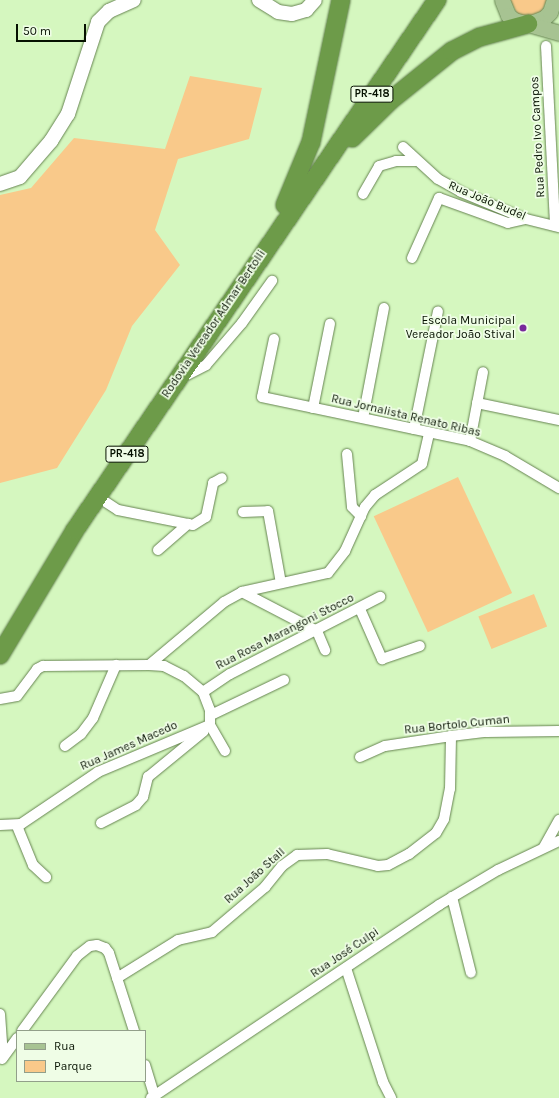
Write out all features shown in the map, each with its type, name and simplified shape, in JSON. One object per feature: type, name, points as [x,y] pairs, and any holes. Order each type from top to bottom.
[{"type":"highway","points":[[260,257],[301,170],[311,142],[341,0]]},
{"type":"highway","name":"Rodovia Vereador Admar Bertolli","points":[[0,655],[47,573],[307,187],[437,0]]},
{"type":"highway","points":[[307,187],[375,114],[436,62],[464,43],[528,24]]},
{"type":"main road","points":[[528,24],[544,18],[550,12],[554,0]]},
{"type":"main road","points":[[501,1],[504,9],[514,20],[559,33]]},
{"type":"street","points":[[0,184],[20,177],[51,141],[68,114],[98,22],[117,6],[134,0]]},
{"type":"street","points":[[259,0],[278,12],[292,14],[306,10],[315,0]]},
{"type":"street","name":"Rua Pedro Ivo Campos","points":[[546,46],[557,227]]},
{"type":"street","name":"Rua João Budel","points":[[403,147],[416,161],[450,186],[526,218],[557,227]]},
{"type":"street","points":[[363,194],[379,166],[396,161],[416,161]]},
{"type":"street","points":[[412,258],[440,198],[508,223],[526,218]]},
{"type":"street","points":[[176,380],[195,373],[206,365],[242,323],[272,281]]},
{"type":"street","points":[[362,418],[384,308]]},
{"type":"street","points":[[414,430],[438,311]]},
{"type":"street","points":[[313,408],[330,324]]},
{"type":"street","name":"Rua Jornalista Renato Ribas","points":[[274,339],[262,397],[470,442],[505,456],[559,488]]},
{"type":"street","points":[[470,442],[483,372]]},
{"type":"street","points":[[477,403],[559,420]]},
{"type":"street","points":[[150,665],[224,602],[242,592],[328,573],[345,552],[361,516],[375,495],[422,464],[429,433]]},
{"type":"street","points":[[347,454],[352,507],[361,516]]},
{"type":"street","points":[[98,497],[118,510],[188,524],[201,522],[207,513],[213,483],[222,478]]},
{"type":"street","points":[[243,512],[268,511],[281,583]]},
{"type":"street","points":[[158,550],[188,524]]},
{"type":"street","points":[[242,592],[316,631],[325,650]]},
{"type":"street","name":"Rua Rosa Marangoni Stocco","points":[[203,692],[230,674],[360,609],[380,597]]},
{"type":"street","points":[[360,609],[382,659],[420,646]]},
{"type":"street","points":[[65,746],[81,734],[93,718],[116,665]]},
{"type":"street","points":[[0,699],[17,696],[36,669],[43,666],[150,665],[172,670],[190,679],[203,692],[210,720],[225,751]]},
{"type":"street","points":[[101,823],[136,805],[143,797],[148,777],[210,720],[284,680]]},
{"type":"street","name":"Rua James Macedo","points":[[17,826],[98,772],[210,720]]},
{"type":"street","name":"Rua Bortolo Cuman","points":[[360,757],[386,746],[451,736],[486,732],[559,731]]},
{"type":"street","name":"Rua João Stall","points":[[117,978],[178,940],[212,932],[265,887],[282,866],[298,855],[326,854],[378,866],[388,865],[409,854],[436,832],[444,819],[450,789],[451,736]]},
{"type":"street","points":[[544,847],[559,820]]},
{"type":"street","points":[[0,825],[17,826],[33,865],[46,877]]},
{"type":"street","name":"Rua José Culpi","points":[[154,1097],[452,897],[498,870],[559,841]]},
{"type":"street","points":[[452,897],[471,973]]},
{"type":"street","points":[[23,1030],[77,956],[90,946],[97,944],[105,948],[117,978],[134,1030]]},
{"type":"street","points":[[346,968],[382,1082],[391,1098]]},
{"type":"street","points":[[0,1014],[1,1059]]},
{"type":"street","points":[[1,1059],[16,1039]]},
{"type":"street","points":[[146,1069],[154,1097]]},
{"type":"green space","points":[[510,0],[547,0],[542,11],[531,17],[518,15]]},
{"type":"green space","points":[[190,76],[262,88],[249,139],[178,159],[155,230],[180,265],[132,326],[106,390],[57,468],[0,483],[0,195],[31,188],[74,138],[165,149]]},
{"type":"green space","points":[[458,477],[512,593],[428,632],[374,516]]},
{"type":"green space","points":[[534,594],[547,626],[491,649],[478,616]]},
{"type":"place","name":"Escola Municipal Vereador João Stival","points":[[523,328]]}]
